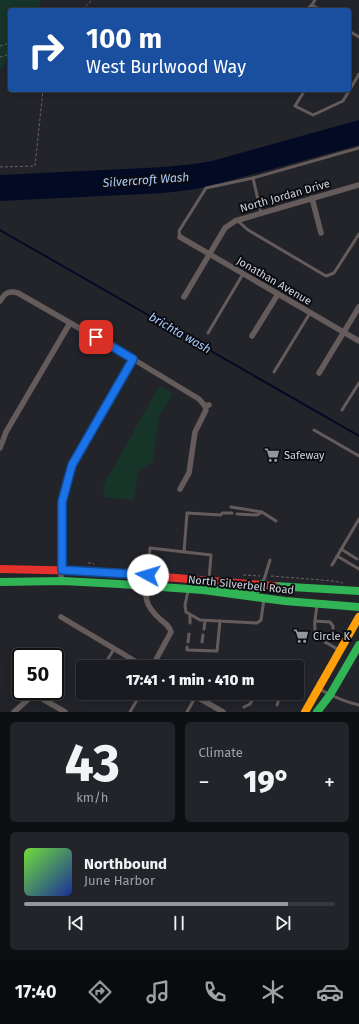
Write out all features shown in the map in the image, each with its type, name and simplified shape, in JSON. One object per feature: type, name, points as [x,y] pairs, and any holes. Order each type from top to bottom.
[{"type":"main road","name":"North Silverbell Road","points":[[0,569],[62,570],[148,575],[359,591]]},
{"type":"main road","name":"North Silverbell Road","points":[[0,582],[61,581],[203,590],[264,599],[359,607]]},
{"type":"main road","points":[[203,590],[222,588],[254,591],[262,584]]},
{"type":"main road","points":[[305,712],[359,617]]},
{"type":"main road","points":[[317,712],[330,695],[359,645]]},
{"type":"street","name":"North Jordan Drive","points":[[184,297],[225,228],[237,220],[359,185]]},
{"type":"street","points":[[312,198],[321,233]]},
{"type":"street","name":"Jonathan Avenue","points":[[180,237],[208,255],[359,341]]},
{"type":"street","points":[[0,301],[8,291],[18,293],[133,359],[207,405],[195,432],[189,473],[180,489]]},
{"type":"street","points":[[252,336],[278,294]]},
{"type":"street","points":[[319,373],[359,307]]},
{"type":"street","points":[[0,448],[6,432],[70,323]]},
{"type":"street","points":[[61,581],[62,502],[72,465],[133,359]]},
{"type":"street","points":[[148,575],[146,587],[146,599],[148,605],[170,626],[171,632],[156,660]]},
{"type":"street","points":[[60,617],[133,660]]},
{"type":"street","points":[[14,712],[34,694],[65,712]]},
{"type":"street","points":[[203,700],[223,712]]},
{"type":"lane","points":[[308,8],[315,0]]},
{"type":"lane","points":[[312,5],[317,8]]},
{"type":"lane","points":[[351,88],[359,74]]},
{"type":"lane","points":[[304,92],[295,106],[313,115],[343,101],[348,92]]},
{"type":"lane","points":[[180,237],[179,231],[206,188],[253,178],[359,148]]},
{"type":"lane","points":[[253,178],[261,213]]},
{"type":"lane","points":[[237,220],[248,230],[326,276],[334,273],[359,234]]},
{"type":"lane","points":[[208,333],[243,274]]},
{"type":"lane","points":[[274,372],[310,313]]},
{"type":"lane","points":[[342,410],[359,383]]},
{"type":"lane","points":[[314,430],[359,456]]},
{"type":"lane","points":[[231,507],[262,512],[276,521]]},
{"type":"lane","points":[[237,514],[257,515],[262,512]]},
{"type":"lane","points":[[184,552],[187,513],[232,513]]},
{"type":"lane","points":[[332,565],[359,519]]},
{"type":"lane","points":[[148,575],[150,548],[211,555],[209,580]]},
{"type":"lane","points":[[341,549],[357,559]]},
{"type":"lane","points":[[337,556],[359,569]]},
{"type":"lane","points":[[262,584],[266,576],[270,560]]},
{"type":"lane","points":[[188,590],[185,605],[186,612],[200,620],[205,621],[258,623],[261,620],[264,599]]},
{"type":"lane","points":[[317,604],[315,621],[317,638],[340,651]]},
{"type":"lane","points":[[190,615],[190,623]]},
{"type":"lane","points":[[204,629],[205,621]]},
{"type":"lane","points":[[187,647],[187,650],[202,649],[216,652],[220,621]]},
{"type":"lane","points":[[315,621],[330,622],[333,626],[333,631],[326,643]]},
{"type":"lane","points":[[188,642],[189,634]]},
{"type":"lane","points":[[202,642],[203,635]]},
{"type":"lane","points":[[107,660],[114,649]]},
{"type":"lane","points":[[319,688],[348,703],[358,705]]},
{"type":"lane","points":[[130,712],[137,700]]},
{"type":"lane","points":[[187,712],[194,700]]},
{"type":"lane","points":[[244,706],[250,704],[252,700]]},
{"type":"lane","points":[[277,704],[278,700]]},
{"type":"path","points":[[84,8],[92,0]]},
{"type":"path","points":[[0,167],[35,166],[43,92]]},
{"type":"path","points":[[275,576],[345,583]]},
{"type":"green space","points":[[0,0],[42,0],[37,8],[8,8],[8,57],[0,71]]},
{"type":"green space","points":[[159,386],[173,393],[159,417],[153,461],[138,472],[134,500],[104,497],[103,486]]},
{"type":"water","name":"Silvercroft Wash","points":[[359,120],[359,145],[196,189],[164,193],[0,201],[0,175],[165,167],[194,164],[212,161]]},
{"type":"waterway","name":"brichta wash","points":[[0,230],[359,436]]},
{"type":"traffic: fast","points":[[0,582],[63,581],[119,584],[203,590],[285,601],[359,607]]},
{"type":"traffic: fast","points":[[218,588],[254,591],[262,584]]},
{"type":"traffic: fast","points":[[274,586],[359,591]]},
{"type":"traffic: fast","points":[[317,712],[330,695],[359,645]]},
{"type":"traffic: slow","points":[[305,712],[359,617]]},
{"type":"traffic: jam","points":[[0,569],[90,571],[274,586]]},
{"type":"place","name":"Safeway","points":[[272,455]]},
{"type":"place","name":"Circle K","points":[[301,636]]},
{"type":"route","points":[[96,337],[133,359],[72,465],[62,502],[62,570],[137,573],[148,575]]}]
